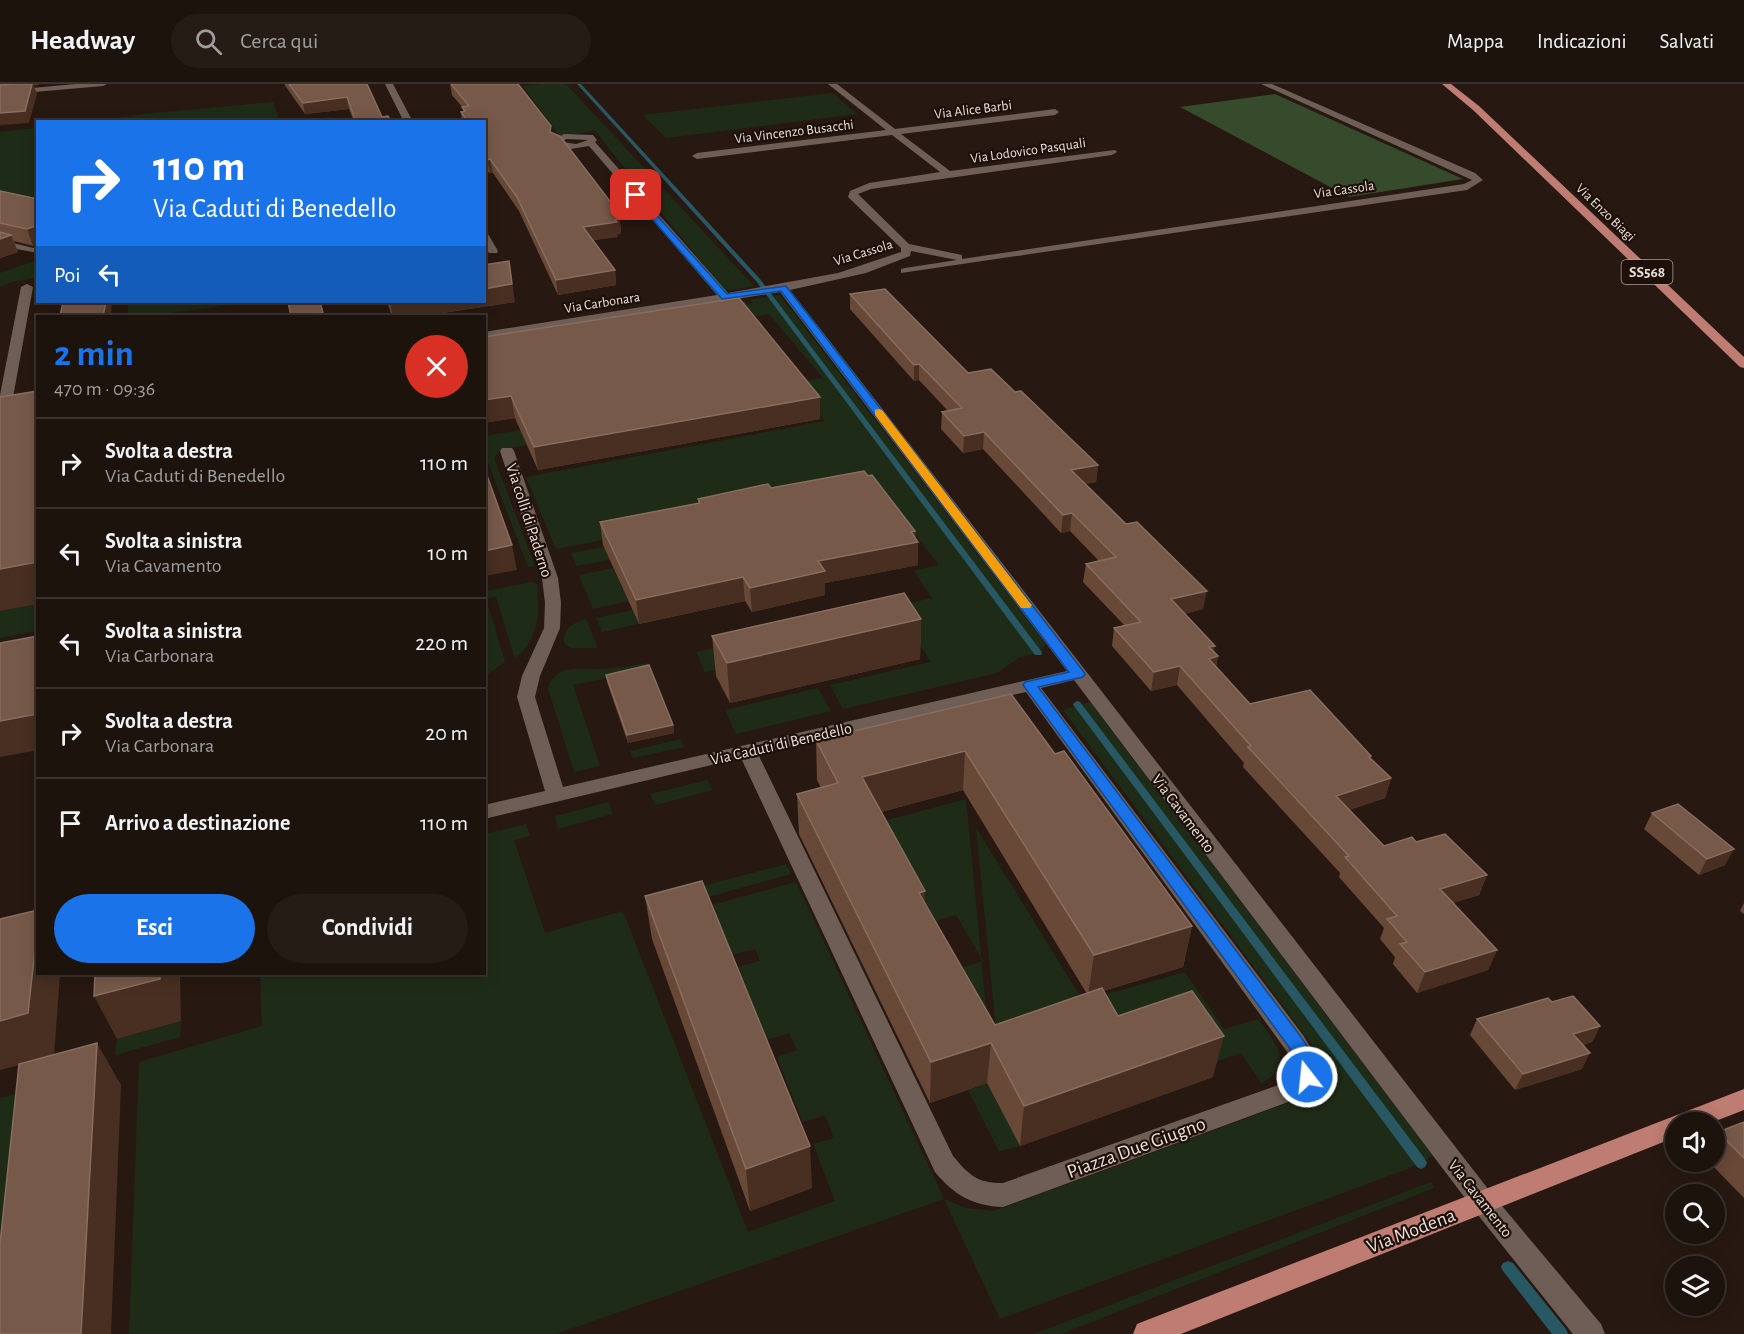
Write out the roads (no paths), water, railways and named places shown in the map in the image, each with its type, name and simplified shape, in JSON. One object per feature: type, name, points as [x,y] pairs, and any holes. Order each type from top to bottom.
[{"type":"main road","name":"Via Enzo Biagi","points":[[1446,84],[1476,108],[1744,364]]},
{"type":"main road","points":[[1711,1112],[1744,1099]]},
{"type":"main road","name":"Via Modena","points":[[1147,1334],[1665,1130]]},
{"type":"street","points":[[0,93],[103,84]]},
{"type":"street","points":[[389,84],[408,120]]},
{"type":"street","points":[[832,84],[948,174]]},
{"type":"street","name":"Via Cassola","points":[[905,271],[1467,187],[1479,180],[1473,175],[1265,84]]},
{"type":"street","name":"Via Alice Barbi","points":[[895,133],[1055,112]]},
{"type":"street","name":"Via Vincenzo Busacchi","points":[[697,156],[895,133]]},
{"type":"street","points":[[591,143],[725,297]]},
{"type":"street","name":"Via Lodovico Pasquali","points":[[906,248],[854,197],[853,193],[869,186],[1112,152]]},
{"type":"street","points":[[486,239],[493,251]]},
{"type":"street","points":[[0,243],[34,251]]},
{"type":"street","name":"Via Cassola","points":[[783,288],[812,283],[887,263],[906,254],[906,248],[981,259]]},
{"type":"street","points":[[6,413],[27,287]]},
{"type":"street","name":"Via Carbonara","points":[[486,336],[783,288]]},
{"type":"street","name":"Via Cavamento","points":[[783,288],[1483,1202],[1591,1334]]},
{"type":"street","name":"Via colli di Paderno","points":[[507,451],[550,578],[554,603],[552,628],[531,676],[526,697],[556,795]]},
{"type":"street","name":"Via Caduti di Benedello","points":[[486,812],[1078,674]]},
{"type":"street","name":"Piazza Due Giugno","points":[[747,751],[944,1164],[969,1190],[984,1195],[1003,1195],[1290,1091],[1307,1077],[1308,1063],[1295,1042],[1030,685]]},
{"type":"waterway","points":[[579,84],[758,280],[1038,653]]},
{"type":"waterway","points":[[1077,704],[1421,1163]]},
{"type":"waterway","points":[[1508,1267],[1561,1334]]}]
